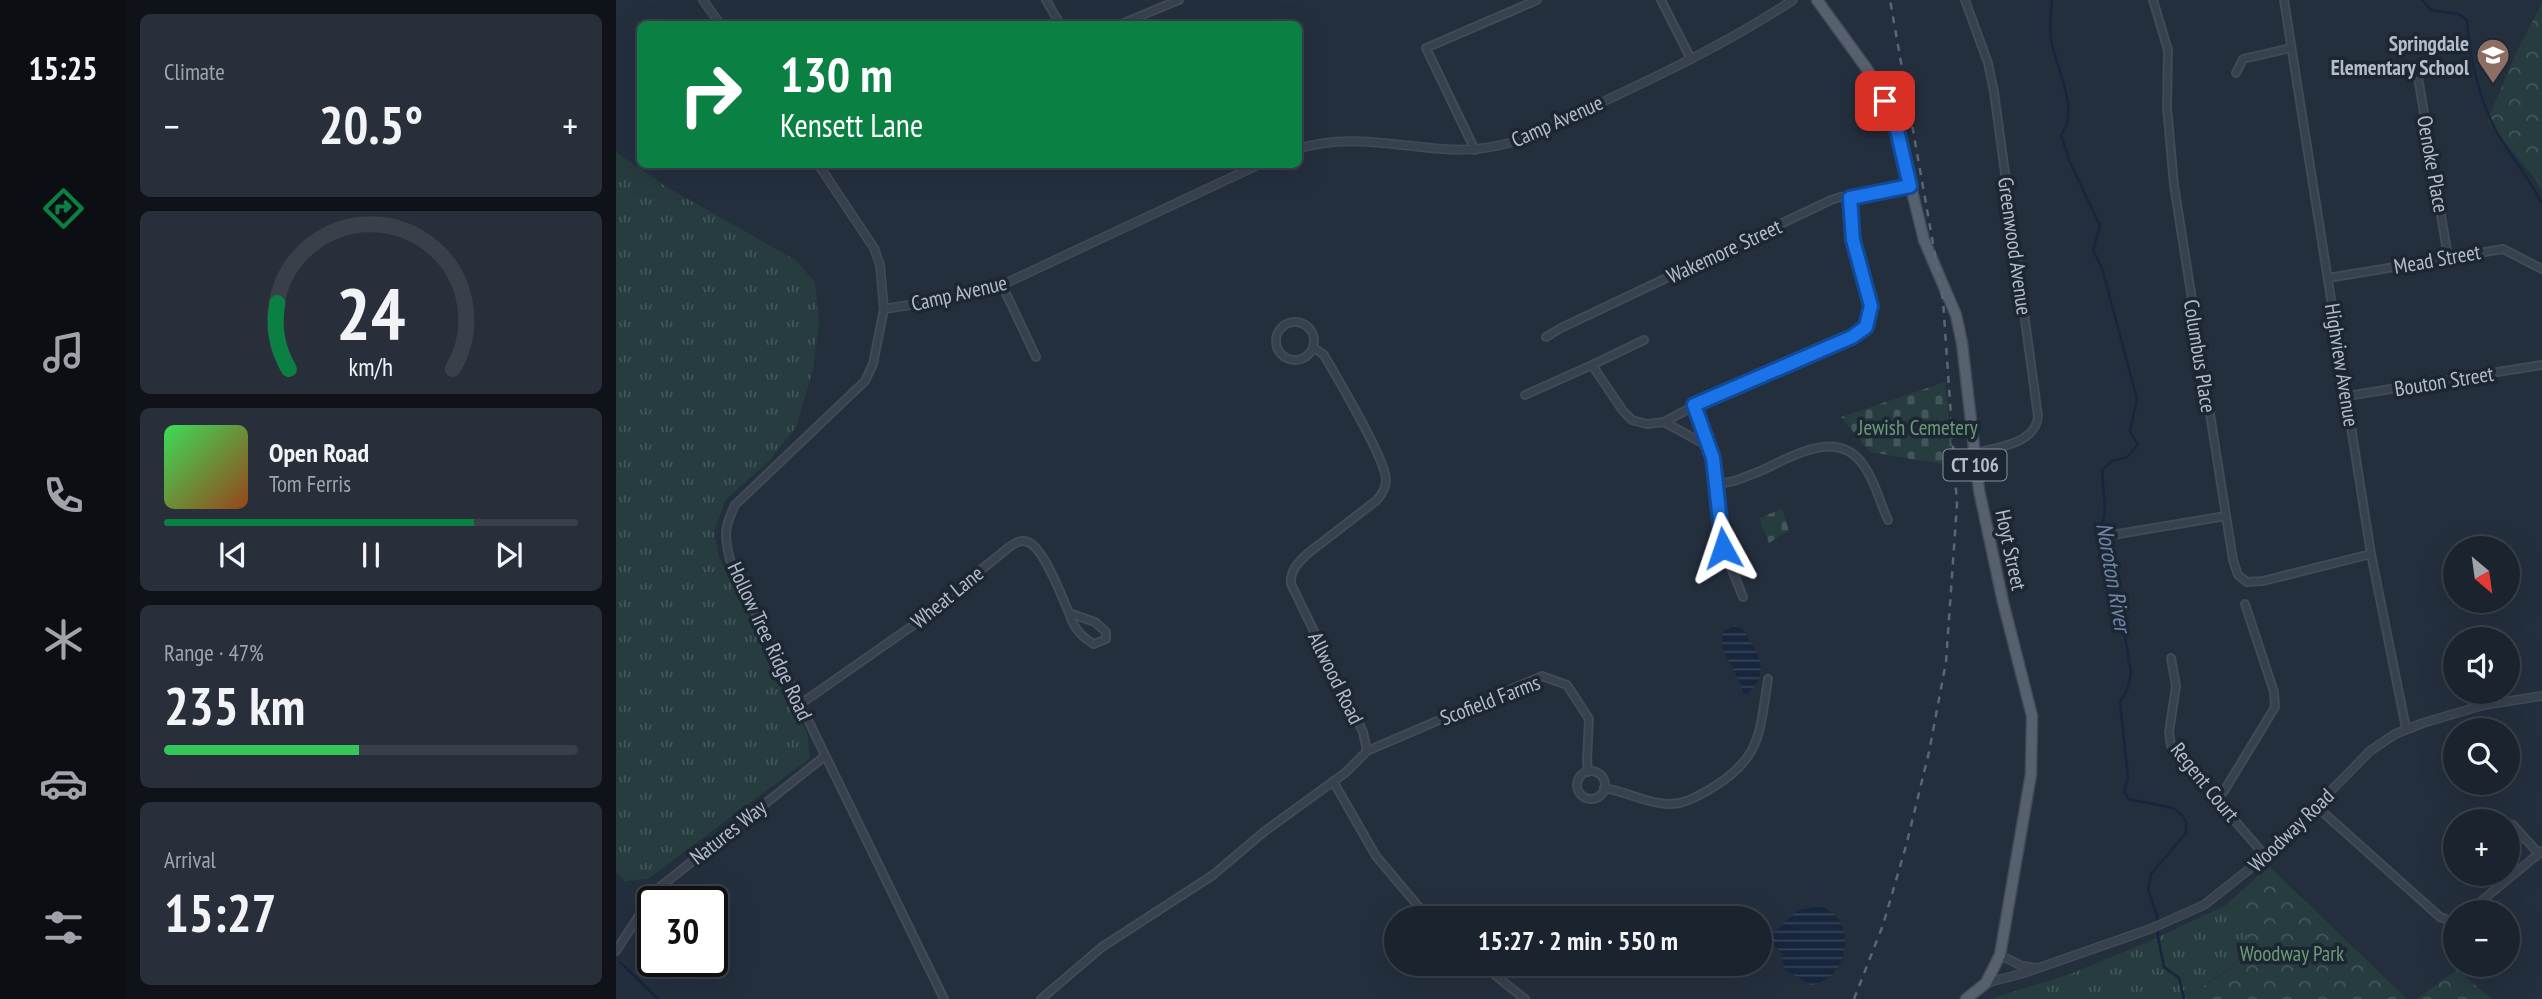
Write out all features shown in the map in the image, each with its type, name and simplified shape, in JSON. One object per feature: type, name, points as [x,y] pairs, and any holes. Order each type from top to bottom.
[{"type":"main road","name":"Hoyt Street","points":[[1816,0],[1883,95],[1897,130],[1927,250],[1948,293],[1958,323],[1974,453],[1993,561],[2028,695],[2032,724],[2031,774],[2000,955],[1986,983],[1966,999]]},
{"type":"street","points":[[704,0],[718,21]]},
{"type":"street","points":[[1046,0],[1058,21]]},
{"type":"street","points":[[1129,21],[1179,0]]},
{"type":"street","points":[[1475,150],[1426,48],[1537,0]]},
{"type":"street","points":[[1661,0],[1691,59]]},
{"type":"street","name":"Camp Avenue","points":[[1302,148],[1358,140],[1444,150],[1475,150],[1501,146],[1528,137],[1691,59],[1748,30],[1793,0]]},
{"type":"street","name":"Greenwood Avenue","points":[[1965,0],[1986,56],[1994,92],[2038,415],[2035,428],[2027,436],[1974,453]]},
{"type":"street","name":"Columbus Place","points":[[2153,0],[2168,50],[2167,107],[2174,185],[2233,560],[2238,575],[2248,582],[2263,581],[2371,554]]},
{"type":"street","name":"Highview Avenue","points":[[2284,0],[2371,554],[2406,728]]},
{"type":"street","points":[[2236,73],[2243,60],[2291,48]]},
{"type":"street","name":"Oenoke Place","points":[[2417,71],[2448,257]]},
{"type":"street","name":"Hollow Tree Ridge Road","points":[[821,168],[874,248],[880,265],[884,309],[873,364],[865,381],[735,505],[725,525],[725,540],[730,560],[799,705],[944,999]]},
{"type":"street","name":"Camp Avenue","points":[[884,309],[948,299],[1002,285],[1251,168]]},
{"type":"street","name":"Wakemore Street","points":[[1546,337],[1840,197],[1850,198],[1910,186]]},
{"type":"street","points":[[1591,365],[1623,411],[1632,420],[1647,424],[1664,422],[1694,405],[1852,337],[1866,327],[1871,306],[1853,240],[1850,198]]},
{"type":"street","name":"Mead Street","points":[[2328,278],[2504,249],[2542,269]]},
{"type":"street","points":[[1002,285],[1036,357]]},
{"type":"street","name":"Allwood Road","points":[[1299,322],[1310,329],[1313,347],[1301,359],[1289,359],[1280,352],[1276,336],[1283,327],[1299,322]]},
{"type":"street","points":[[1525,395],[1644,340]]},
{"type":"street","name":"Allwood Road","points":[[1041,999],[1102,947],[1213,875],[1367,751],[1363,732],[1305,614],[1291,578],[1298,563],[1307,554],[1377,500],[1384,490],[1386,476],[1324,355],[1313,347]]},
{"type":"street","name":"Bouton Street","points":[[2347,396],[2542,365]]},
{"type":"street","points":[[1694,405],[1710,447],[1717,483],[1723,548],[1743,597]]},
{"type":"street","points":[[1664,422],[1710,447]]},
{"type":"street","points":[[1717,483],[1732,482],[1816,448],[1838,447],[1852,452],[1864,465],[1888,520]]},
{"type":"street","points":[[2112,535],[2226,516]]},
{"type":"street","name":"Wheat Lane","points":[[799,705],[895,638],[1008,548],[1021,541],[1029,542],[1038,551],[1076,629],[1094,644],[1106,639],[1106,632],[1100,624],[1069,613]]},
{"type":"street","points":[[2217,799],[2276,707],[2274,692],[2245,604]]},
{"type":"street","name":"Regent Court","points":[[2171,658],[2176,673],[2176,686],[2169,740],[2178,755],[2266,857]]},
{"type":"street","name":"Scofield Farms","points":[[1367,751],[1542,676],[1567,685],[1589,719],[1588,772]]},
{"type":"street","name":"Scofield Farms","points":[[1604,788],[1653,802],[1672,804],[1695,797],[1723,782],[1738,771],[1756,746],[1768,679]]},
{"type":"street","name":"Woodway Road","points":[[1986,983],[2007,979],[2162,925],[2204,905],[2266,857],[2374,747],[2406,728],[2484,705],[2542,696]]},
{"type":"street","name":"Natures Way","points":[[616,951],[655,891],[825,756]]},
{"type":"street","name":"Scofield Farms","points":[[1588,772],[1600,776],[1604,788],[1600,795],[1593,799],[1580,794],[1578,780],[1588,772]]},
{"type":"street","points":[[1333,781],[1376,856],[1418,906]]},
{"type":"street","points":[[2316,807],[2443,919]]},
{"type":"street","points":[[2483,900],[2540,853],[2520,832]]},
{"type":"street","points":[[2000,955],[2022,966],[2037,968]]},
{"type":"street","points":[[1496,976],[1525,999]]},
{"type":"green space","points":[[2542,3],[2542,193],[2537,181],[2487,121],[2518,49]]},
{"type":"green space","points":[[616,152],[665,186],[797,261],[815,283],[819,323],[813,370],[796,427],[769,461],[726,499],[714,531],[718,555],[807,733],[810,758],[648,879],[625,881],[616,872]]},
{"type":"green space","name":"Jewish Cemetery","points":[[1945,382],[1954,466],[1870,452],[1841,417]]},
{"type":"green space","points":[[1782,509],[1789,531],[1769,543],[1759,518]]},
{"type":"green space","name":"Woodway Park","points":[[2269,866],[2407,999],[2183,999],[2239,960],[2246,949],[2248,936],[2241,922],[2226,905]]},
{"type":"green space","points":[[2226,905],[2240,917],[2248,929],[2248,948],[2241,959],[2227,970],[2183,999],[1990,999],[2070,974],[2148,942]]},
{"type":"green space","points":[[2447,977],[2465,977],[2492,999],[2417,999]]},
{"type":"water","points":[[1735,625],[1746,634],[1758,655],[1761,668],[1757,682],[1746,695],[1723,646],[1724,631]]},
{"type":"water","points":[[1820,906],[1832,913],[1841,923],[1845,935],[1845,948],[1834,973],[1824,981],[1810,985],[1784,969],[1782,954],[1772,943],[1772,934],[1798,910]]},
{"type":"waterway","name":"Noroton River","points":[[2052,0],[2051,39],[2068,101],[2066,125],[2061,135],[2070,162],[2100,226],[2093,250],[2102,268],[2137,399],[2130,431],[2138,445],[2127,457],[2112,461],[2102,470],[2105,511],[2102,528],[2119,600],[2131,673],[2128,688],[2120,702],[2128,778],[2124,790],[2128,799],[2173,808],[2186,822],[2186,833],[2151,874],[2148,890],[2157,916],[2164,967],[2179,978],[2184,999]]},
{"type":"waterway","points":[[2422,0],[2431,10],[2459,14],[2467,20],[2475,74],[2488,113],[2542,204]]},
{"type":"waterway","points":[[620,962],[658,999]]},
{"type":"railway","points":[[1854,999],[1883,925],[1929,752],[1946,662],[1957,504],[1943,300],[1890,0]]},
{"type":"place","name":"Springdale Elementary School","points":[[2493,85]]},
{"type":"route","points":[[1723,548],[1713,458],[1694,405],[1852,337],[1866,327],[1871,306],[1853,240],[1850,198],[1910,186],[1897,130],[1885,101]]}]
